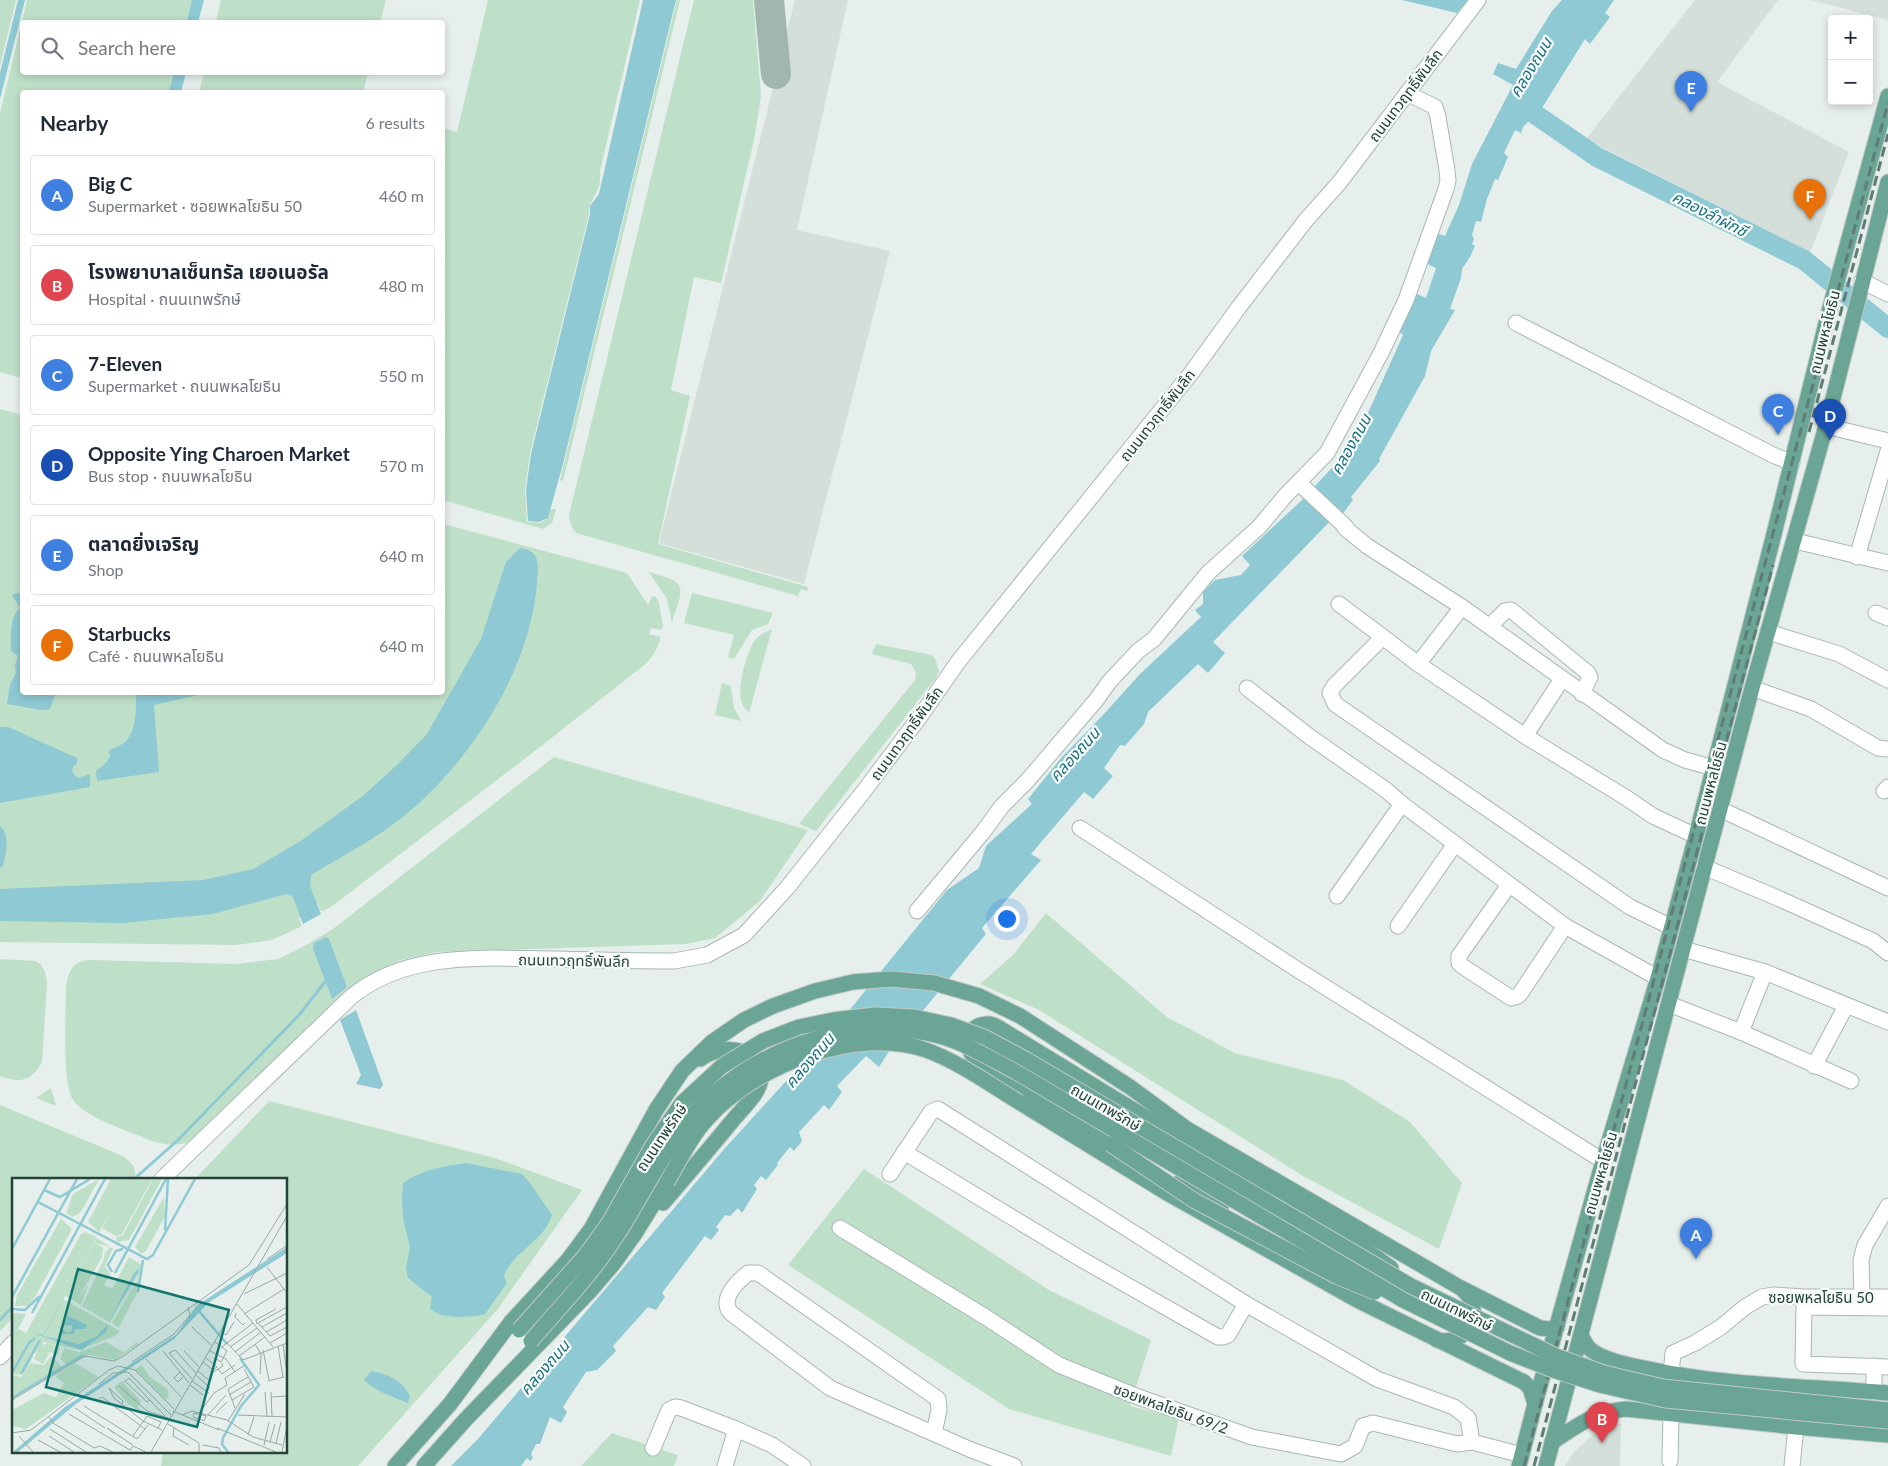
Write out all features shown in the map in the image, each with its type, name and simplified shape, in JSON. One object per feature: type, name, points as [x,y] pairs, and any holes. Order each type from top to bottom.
[{"type":"main road","name":"ถนนพหลโยธิน","points":[[1521,1460],[1603,1161],[1658,978],[1774,534],[1832,298],[1888,96]]},
{"type":"main road","name":"ถนนพหลโยธิน","points":[[1546,1466],[1752,686],[1795,541],[1826,426],[1888,182]]},
{"type":"main road","points":[[1774,534],[1783,543],[1795,541]]},
{"type":"main road","points":[[1736,682],[1752,686]]},
{"type":"main road","name":"ถนนเทพรักษ์","points":[[450,1404],[511,1322],[568,1260],[590,1228],[651,1117],[682,1071],[712,1042],[744,1020],[773,1006],[815,990],[853,982],[891,979],[934,983],[979,996],[1020,1016],[1130,1087],[1187,1129],[1459,1287],[1540,1328],[1550,1329],[1557,1327]]},
{"type":"main road","name":"ถนนเทพรักษ์","points":[[394,1466],[585,1256],[609,1222],[653,1145],[682,1104],[722,1066],[763,1041],[799,1027],[833,1020],[875,1015],[914,1017],[951,1025],[984,1037],[1411,1286],[1526,1343],[1604,1373],[1663,1387],[1888,1410]]},
{"type":"main road","points":[[1403,1300],[1370,1290],[1336,1276],[1196,1201],[1110,1144],[1050,1109],[976,1060],[968,1049],[968,1039],[972,1031],[984,1024],[995,1026],[1354,1241],[1411,1286]]},
{"type":"main road","name":"ถนนเทพรักษ์","points":[[424,1466],[466,1419],[595,1265],[617,1236],[664,1154],[692,1114],[732,1078],[760,1061],[798,1044],[836,1034],[867,1030],[927,1033],[962,1044],[1016,1072],[1403,1300],[1510,1353],[1552,1370],[1600,1385],[1664,1400],[1888,1421]]},
{"type":"main road","name":"ถนนเทพรักษ์","points":[[466,1419],[614,1263],[634,1235],[692,1139],[703,1125],[733,1096],[760,1077],[794,1060],[830,1049],[855,1044],[878,1043],[925,1050],[954,1062],[1167,1193],[1357,1300],[1524,1382],[1530,1388],[1535,1404]]},
{"type":"main road","points":[[1030,1047],[1064,1058],[1187,1129]]},
{"type":"main road","points":[[634,1235],[743,1108],[756,1091],[761,1079],[760,1069],[749,1054],[732,1049],[717,1051],[704,1056],[682,1071]]},
{"type":"main road","points":[[976,1060],[1113,1140],[1176,1181],[1279,1241],[1357,1300]]},
{"type":"main road","points":[[1431,1337],[1442,1341],[1454,1340],[1463,1335],[1469,1328],[1474,1314],[1473,1305],[1469,1296],[1459,1287]]},
{"type":"main road","points":[[1581,1335],[1592,1352],[1630,1366],[1671,1374],[1712,1380],[1881,1393]]},
{"type":"main road","points":[[1707,1419],[1696,1412],[1691,1403],[1692,1394],[1701,1382],[1712,1380]]},
{"type":"main road","points":[[1552,1442],[1581,1422],[1608,1411],[1626,1409],[1707,1419],[1888,1435]]},
{"type":"street","name":"ถนนเทวฤทธิ์พันลึก","points":[[163,1178],[326,1020],[351,997],[377,980],[422,964],[466,958],[674,961],[706,955],[744,935],[787,888],[864,792],[958,662],[1192,372],[1238,306],[1306,220],[1339,183],[1478,0]]},
{"type":"street","points":[[917,911],[983,832],[1002,806],[1028,780],[1109,682],[1138,651],[1154,639],[1208,573],[1259,527],[1285,496],[1327,453],[1381,353],[1406,300],[1448,180],[1435,108],[1407,93]]},
{"type":"street","points":[[1861,286],[1888,294]]},
{"type":"street","points":[[1516,323],[1792,463]]},
{"type":"street","points":[[1826,426],[1888,441]]},
{"type":"street","points":[[1857,557],[1888,451]]},
{"type":"street","points":[[1299,483],[1368,546],[1490,626],[1582,694],[1664,750],[1685,760],[1714,768]]},
{"type":"street","points":[[1795,541],[1888,563]]},
{"type":"street","points":[[1339,604],[1418,664],[1525,736],[1653,816],[1696,836]]},
{"type":"street","points":[[1418,664],[1462,608]]},
{"type":"street","points":[[1490,626],[1505,611],[1511,610],[1588,673],[1590,677],[1582,694]]},
{"type":"street","points":[[1768,632],[1839,654],[1888,680]]},
{"type":"street","points":[[1383,637],[1334,686],[1330,696],[1335,704],[1630,907],[1671,927]]},
{"type":"street","points":[[1525,736],[1562,679]]},
{"type":"street","points":[[1752,686],[1811,709],[1878,748],[1888,749]]},
{"type":"street","points":[[1247,688],[1310,737],[1386,790],[1454,844],[1565,926],[1658,978]]},
{"type":"street","points":[[1337,896],[1402,804]]},
{"type":"street","points":[[1720,809],[1888,888]]},
{"type":"street","points":[[1080,828],[1290,965],[1603,1161]]},
{"type":"street","points":[[1398,926],[1454,844]]},
{"type":"street","points":[[1704,868],[1780,899],[1873,941],[1888,953]]},
{"type":"street","points":[[1509,885],[1459,956],[1459,963],[1462,966],[1510,998],[1514,998],[1520,994],[1565,926]]},
{"type":"street","points":[[1683,949],[1765,972],[1888,1022]]},
{"type":"street","points":[[1742,1032],[1765,972]]},
{"type":"street","points":[[1669,1004],[1742,1032],[1851,1081]]},
{"type":"street","points":[[1814,1066],[1846,1006]]},
{"type":"street","points":[[890,1174],[931,1112],[934,1109],[938,1109],[1246,1304],[1377,1379],[1454,1407],[1468,1418],[1472,1442]]},
{"type":"street","points":[[904,1152],[1081,1259],[1218,1337],[1223,1338],[1228,1335],[1246,1304]]},
{"type":"street","points":[[1862,1297],[1861,1260],[1865,1245],[1888,1206]]},
{"type":"street","name":"ซอยพหลโยธิน 69/2","points":[[840,1228],[987,1318],[1059,1365],[1132,1395],[1252,1438],[1341,1454],[1355,1446],[1363,1426],[1373,1423],[1457,1444],[1472,1442],[1521,1460]]},
{"type":"street","points":[[934,1433],[939,1410],[938,1399],[758,1273],[748,1273],[733,1288],[726,1301],[726,1308],[830,1388],[934,1433],[1014,1466]]},
{"type":"street","name":"ซอยพหลโยธิน 50","points":[[1671,1374],[1673,1352],[1695,1343],[1721,1327],[1745,1307],[1762,1297],[1773,1294],[1804,1297],[1888,1297]]},
{"type":"street","points":[[1881,1393],[1881,1366],[1803,1364],[1804,1307],[1888,1308]]},
{"type":"street","points":[[0,1357],[12,1344]]},
{"type":"street","points":[[652,1448],[669,1410],[681,1408],[772,1445],[803,1466]]},
{"type":"street","points":[[1670,1460],[1671,1414]]},
{"type":"street","points":[[1792,1466],[1796,1427]]},
{"type":"street","points":[[725,1466],[736,1429]]},
{"type":"shaded area","points":[[795,0],[848,0],[797,230],[890,251],[804,584],[659,543]]},
{"type":"shaded area","points":[[1695,0],[1778,0],[1717,82],[1849,152],[1810,253],[1586,139]]},
{"type":"shaded area","points":[[1811,0],[1888,0],[1888,20],[1873,15]]},
{"type":"shaded area","points":[[1614,1424],[1621,1424],[1620,1466],[1565,1466],[1574,1452],[1592,1435]]},
{"type":"green space","points":[[0,0],[16,0],[0,66]]},
{"type":"green space","points":[[27,0],[195,0],[190,20],[22,20]]},
{"type":"green space","points":[[221,0],[386,0],[381,20],[216,20]]},
{"type":"green space","points":[[488,0],[640,0],[600,171],[599,185],[591,203],[530,453],[525,489],[527,522],[540,523],[548,518],[551,509],[556,509],[552,523],[543,529],[445,501],[445,129],[457,132]]},
{"type":"green space","points":[[677,0],[680,0],[563,481],[560,480]]},
{"type":"green space","points":[[694,0],[753,0],[761,95],[755,135],[721,283],[694,277],[671,390],[690,396],[658,544],[808,587],[807,591],[801,589],[798,596],[576,533],[569,518]]},
{"type":"green space","points":[[20,29],[20,75],[174,75],[171,90],[20,90],[20,377],[0,372],[0,113]]},
{"type":"green space","points":[[203,75],[367,75],[364,90],[200,90]]},
{"type":"green space","points":[[0,409],[20,414],[20,695],[445,695],[445,525],[627,573],[648,605],[652,596],[656,597],[659,603],[663,627],[661,630],[651,628],[649,634],[661,637],[656,650],[643,666],[335,904],[323,911],[320,910],[318,904],[299,919],[302,926],[272,940],[235,945],[0,942]]},
{"type":"green space","points":[[649,572],[671,579],[680,587],[681,593],[672,623],[667,599]]},
{"type":"green space","points":[[692,593],[773,613],[768,624],[752,630],[734,659],[728,657],[734,635],[684,623]]},
{"type":"green space","points":[[772,629],[749,713],[743,706],[740,689],[746,660],[756,639],[761,634]]},
{"type":"green space","points":[[876,644],[932,655],[939,671],[935,679],[816,831],[799,824],[915,680],[916,672],[911,664],[872,654]]},
{"type":"green space","points":[[722,683],[731,686],[734,708],[741,721],[715,715]]},
{"type":"green space","points":[[554,757],[808,830],[760,901],[715,938],[686,944],[437,952],[401,960],[371,974],[348,991],[190,1142],[172,1145],[157,1143],[97,1118],[82,1109],[72,1098],[69,1089],[66,1061],[66,987],[72,968],[79,962],[90,960],[236,964],[278,959],[333,929]]},
{"type":"green space","points":[[1046,913],[1167,1017],[1235,1053],[1343,1080],[1410,1122],[1462,1183],[1439,1249],[1303,1176],[1039,1010],[980,984],[1013,955]]},
{"type":"green space","points":[[0,959],[36,961],[45,972],[47,982],[42,1062],[34,1074],[19,1080],[0,1076]]},
{"type":"green space","points":[[51,1088],[56,1106],[36,1098]]},
{"type":"green space","points":[[269,1101],[495,1158],[582,1190],[497,1310],[358,1466],[161,1466],[163,1454],[288,1454],[288,1178],[196,1178]]},
{"type":"green space","points":[[0,1105],[123,1156],[133,1165],[136,1178],[12,1178],[12,1319],[0,1331]]},
{"type":"green space","points":[[864,1169],[1049,1290],[1151,1340],[1130,1406],[1179,1418],[1171,1456],[1009,1409],[788,1265]]},
{"type":"green space","points":[[612,1433],[678,1455],[674,1466],[581,1466]]},
{"type":"water","points":[[18,0],[25,0],[0,99],[0,73]]},
{"type":"water","points":[[192,0],[204,0],[199,20],[187,20]]},
{"type":"water","points":[[643,0],[676,0],[563,464],[548,518],[539,522],[528,521],[526,490],[531,454],[590,214],[590,206],[599,194]]},
{"type":"water","points":[[1402,0],[1468,0],[1457,13]]},
{"type":"water","name":"คลองถนน","points":[[1562,0],[1614,0],[1605,13],[1610,17],[1590,44],[1585,39],[1542,108],[1523,127],[1521,133],[1515,130],[1504,153],[1508,157],[1498,180],[1495,179],[1481,222],[1476,221],[1472,235],[1474,239],[1472,244],[1475,246],[1462,269],[1461,278],[1450,309],[1455,310],[1431,351],[1425,376],[1379,459],[1380,461],[1351,497],[1353,500],[1341,516],[1337,514],[1213,642],[1225,653],[1208,673],[1198,664],[1148,712],[1144,724],[1125,746],[1120,745],[1104,768],[1113,776],[1093,799],[1084,792],[1031,854],[1041,860],[982,928],[986,934],[888,1053],[879,1067],[866,1056],[837,1086],[842,1092],[829,1110],[824,1105],[799,1132],[802,1141],[794,1151],[790,1147],[766,1180],[761,1176],[754,1185],[757,1189],[742,1213],[738,1208],[730,1216],[725,1215],[716,1227],[719,1230],[711,1240],[705,1236],[662,1293],[665,1297],[656,1310],[648,1307],[613,1346],[616,1351],[597,1370],[586,1372],[563,1407],[567,1412],[561,1423],[550,1417],[540,1444],[536,1444],[531,1454],[533,1458],[530,1461],[527,1458],[521,1466],[451,1466],[477,1440],[726,1147],[839,1023],[947,890],[979,868],[986,846],[1032,804],[1028,799],[1062,757],[1140,674],[1201,617],[1195,610],[1203,604],[1203,592],[1215,580],[1241,575],[1250,565],[1242,556],[1302,500],[1354,444],[1403,335],[1398,331],[1417,294],[1426,298],[1436,268],[1425,263],[1436,233],[1445,236],[1459,205],[1472,164],[1513,85],[1493,74],[1498,63],[1516,69],[1552,11]]},
{"type":"water","points":[[173,75],[185,75],[182,90],[170,90]]},
{"type":"water","points":[[520,548],[532,552],[537,560],[538,571],[532,616],[523,649],[510,681],[474,741],[429,794],[404,816],[370,840],[311,875],[310,886],[321,914],[303,924],[293,897],[287,894],[212,914],[123,923],[0,921],[0,889],[204,880],[253,869],[302,840],[364,795],[427,734],[481,639],[506,562]]},
{"type":"water","points":[[20,594],[20,608],[12,595]]},
{"type":"water","points":[[20,608],[20,695],[55,695],[50,709],[41,710],[7,704],[10,684],[16,673],[15,665],[18,656],[11,651],[12,622]]},
{"type":"water","points":[[136,695],[198,695],[154,705],[159,772],[97,781],[96,771],[110,757],[109,750],[124,743],[128,738],[134,726]]},
{"type":"water","points":[[0,727],[8,727],[77,758],[77,763],[72,771],[79,778],[90,774],[90,787],[0,803]]},
{"type":"water","points":[[0,826],[6,835],[7,845],[3,866],[0,868]]},
{"type":"water","points":[[326,937],[329,939],[347,987],[332,999],[313,949],[314,943]]},
{"type":"water","points":[[356,1010],[383,1085],[380,1089],[356,1084],[361,1075],[340,1020]]},
{"type":"water","points":[[466,1163],[522,1174],[552,1215],[543,1232],[509,1267],[504,1276],[507,1283],[485,1314],[457,1317],[441,1315],[430,1309],[432,1297],[408,1278],[406,1268],[410,1248],[403,1218],[402,1196],[403,1183],[411,1178],[433,1169]]},
{"type":"water","points":[[371,1371],[389,1376],[399,1382],[410,1396],[408,1403],[368,1384],[364,1380]]},
{"type":"waterway","name":"คลองลำผักชี","points":[[1526,108],[1597,157],[1804,260],[1888,328]]},
{"type":"waterway","points":[[135,1178],[178,1140],[299,1015],[325,982]]},
{"type":"waterway","points":[[0,1320],[12,1307]]},
{"type":"taxiway","points":[[769,0],[776,74]]},
{"type":"railway","points":[[1524,1466],[1888,103]]},
{"type":"railway","points":[[1809,432],[1888,134]]},
{"type":"railway","points":[[1534,1466],[1773,565]]},
{"type":"place","name":"ตลาดยิ่งเจริญ","points":[[1691,112]]},
{"type":"place","name":"Starbucks","points":[[1810,220]]},
{"type":"place","name":"7-Eleven","points":[[1778,435]]},
{"type":"place","name":"Opposite Ying Charoen Market","points":[[1830,440]]},
{"type":"place","name":"Big C","points":[[1696,1259]]},
{"type":"place","name":"โรงพยาบาลเซ็นทรัล เยอเนอรัล","points":[[1602,1443]]}]
